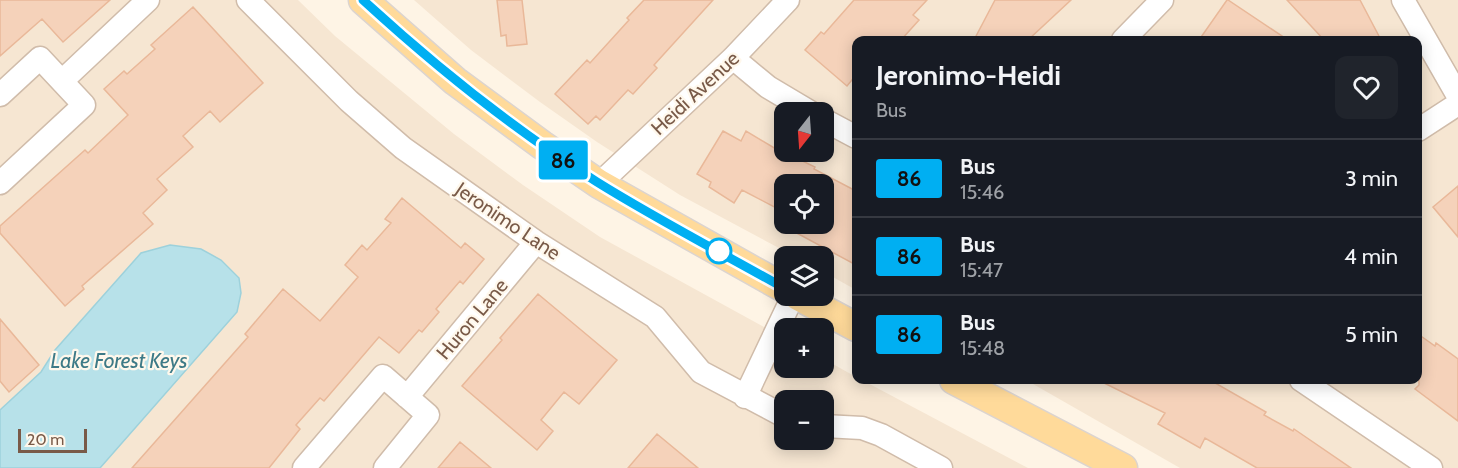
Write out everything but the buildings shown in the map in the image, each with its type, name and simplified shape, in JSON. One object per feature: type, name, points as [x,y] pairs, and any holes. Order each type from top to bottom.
[{"type":"main road","points":[[363,0],[455,81],[542,146],[599,183],[774,282]]},
{"type":"main road","points":[[817,306],[852,325]]},
{"type":"main road","points":[[962,384],[1123,468]]},
{"type":"street","points":[[62,81],[148,0]]},
{"type":"street","name":"Jeronimo Lane","points":[[248,0],[349,101],[403,148],[536,242],[655,316],[701,372],[774,411]]},
{"type":"street","name":"Heidi Avenue","points":[[599,183],[733,58],[788,0]]},
{"type":"street","points":[[1127,36],[1162,0]]},
{"type":"street","points":[[1403,0],[1458,96]]},
{"type":"street","points":[[0,95],[40,58],[84,105],[0,183]]},
{"type":"street","points":[[733,58],[768,87],[793,102]]},
{"type":"street","points":[[1422,127],[1458,104]]},
{"type":"street","points":[[834,125],[852,135]]},
{"type":"street","name":"Huron Lane","points":[[407,397],[536,242]]},
{"type":"street","points":[[745,397],[788,306]]},
{"type":"street","points":[[304,468],[383,376],[428,416],[385,468]]},
{"type":"street","points":[[1307,384],[1430,468]]},
{"type":"street","points":[[834,427],[862,428],[871,431],[941,468]]},
{"type":"shaded area","name":"Lake Forest Keys","points":[[0,0],[298,0],[335,36],[454,134],[523,185],[600,237],[774,333],[774,378],[834,378],[834,365],[852,375],[852,384],[870,384],[1028,468],[0,468]]},
{"type":"shaded area","points":[[414,0],[1458,0],[1458,468],[1180,468],[1033,384],[1422,384],[1422,36],[852,36],[852,288],[834,278],[834,246],[775,246],[680,195],[597,142],[471,50]]},
{"type":"water","name":"Lake Forest Keys","points":[[170,245],[201,249],[221,260],[239,278],[241,293],[237,312],[100,468],[0,468],[0,410],[41,372],[55,350],[141,253]]},
{"type":"bus line","name":"86","points":[[363,0],[455,81],[542,146],[599,183],[774,282]]}]
